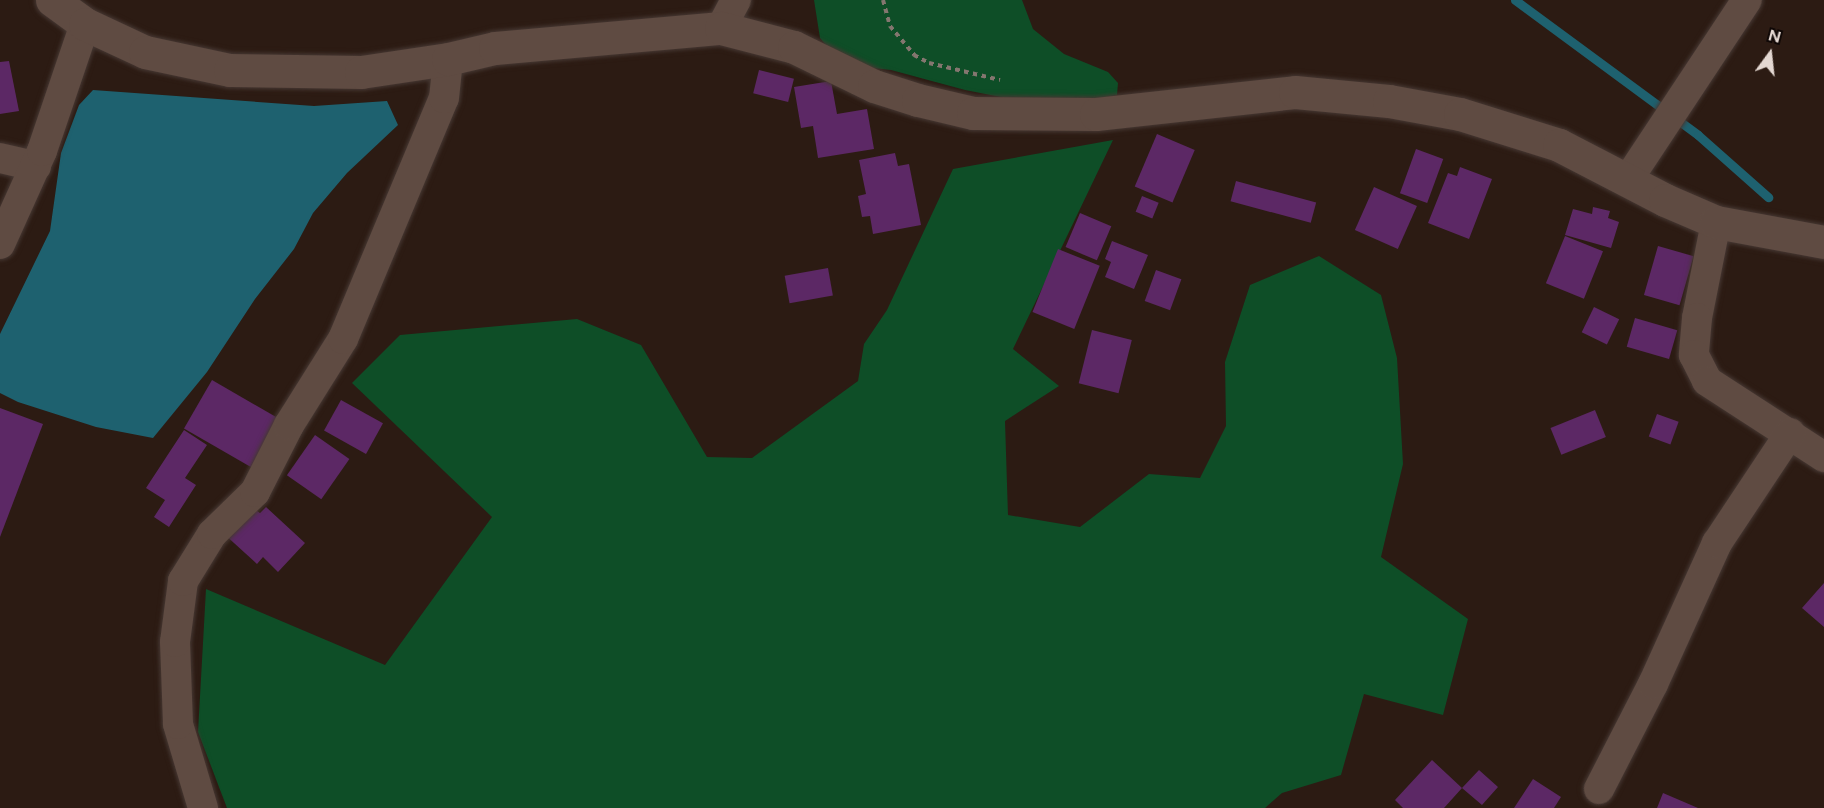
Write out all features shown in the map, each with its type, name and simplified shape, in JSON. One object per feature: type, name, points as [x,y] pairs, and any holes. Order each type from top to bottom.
[{"type":"street","points":[[52,0],[85,24],[145,52],[230,70],[362,72],[448,59],[516,45],[728,14],[874,86],[918,100],[973,113],[1096,114],[1295,92],[1389,101],[1460,114],[1559,145],[1627,181],[1716,222],[1824,242]]},
{"type":"street","points":[[1627,181],[1659,136],[1747,0]]},
{"type":"street","points":[[0,244],[36,166],[85,24]]},
{"type":"street","points":[[203,808],[178,724],[175,642],[183,581],[212,534],[255,492],[289,425],[343,339],[444,98],[448,59]]},
{"type":"street","points":[[0,158],[36,166]]},
{"type":"street","points":[[1716,222],[1697,318],[1694,355],[1707,381],[1824,457]]},
{"type":"street","points":[[1599,789],[1653,684],[1717,543],[1790,433]]},
{"type":"path","points":[[883,0],[890,26],[914,56],[929,63],[1006,81],[1010,95],[1010,114]]},
{"type":"green space","points":[[814,0],[1022,0],[1033,29],[1064,54],[1108,72],[1118,83],[1117,95],[1072,105],[1016,100],[965,90],[891,70],[872,68],[829,49],[820,38]]},
{"type":"green space","points":[[1113,140],[1013,349],[1059,386],[1005,421],[1008,515],[1080,527],[1149,474],[1200,478],[1226,426],[1225,362],[1250,285],[1319,256],[1381,295],[1397,358],[1403,464],[1381,557],[1468,619],[1443,715],[1364,694],[1341,775],[1282,793],[1265,808],[227,808],[198,732],[206,589],[385,665],[492,517],[352,383],[400,335],[577,319],[641,345],[707,457],[752,458],[858,381],[864,344],[887,310],[953,169]]},
{"type":"water","points":[[93,90],[314,106],[387,101],[398,125],[347,173],[313,213],[294,249],[255,299],[207,372],[153,438],[96,427],[18,402],[0,393],[0,334],[50,231],[61,153],[79,105]]},
{"type":"building","points":[[9,61],[19,111],[0,114],[0,62]]},
{"type":"building","points":[[759,70],[794,79],[788,102],[753,93]]},
{"type":"building","points":[[831,81],[837,114],[867,109],[874,149],[818,158],[813,126],[801,128],[794,87]]},
{"type":"building","points":[[1157,134],[1195,150],[1172,202],[1135,186]]},
{"type":"building","points":[[1416,149],[1443,159],[1427,203],[1400,193]]},
{"type":"building","points":[[895,153],[898,166],[909,164],[921,225],[873,234],[870,216],[862,217],[858,196],[866,194],[859,160]]},
{"type":"building","points":[[1460,167],[1492,179],[1469,239],[1428,223],[1448,173],[1457,176]]},
{"type":"building","points":[[1236,181],[1316,202],[1311,223],[1231,201]]},
{"type":"building","points":[[1374,187],[1417,206],[1398,249],[1355,230]]},
{"type":"building","points":[[1142,196],[1159,203],[1152,219],[1136,212]]},
{"type":"building","points":[[1593,207],[1610,211],[1608,218],[1619,222],[1611,248],[1565,235],[1573,209],[1592,214]]},
{"type":"building","points":[[1080,213],[1111,226],[1097,260],[1066,247]]},
{"type":"building","points":[[1565,236],[1603,251],[1584,299],[1546,283]]},
{"type":"building","points":[[1112,241],[1148,255],[1134,289],[1105,277],[1111,262],[1105,259]]},
{"type":"building","points":[[1658,246],[1694,256],[1680,305],[1644,295]]},
{"type":"building","points":[[1058,249],[1100,266],[1074,329],[1033,312]]},
{"type":"building","points":[[828,268],[833,296],[790,303],[785,276]]},
{"type":"building","points":[[1156,270],[1181,279],[1170,310],[1145,301]]},
{"type":"building","points":[[1594,307],[1619,319],[1607,344],[1582,332]]},
{"type":"building","points":[[1635,318],[1677,330],[1669,359],[1627,347]]},
{"type":"building","points":[[1092,330],[1132,340],[1118,393],[1079,383]]},
{"type":"building","points":[[212,380],[285,422],[257,470],[184,428]]},
{"type":"building","points":[[341,400],[383,423],[366,454],[324,431]]},
{"type":"building","points":[[0,408],[43,424],[0,537]]},
{"type":"building","points":[[1595,410],[1606,437],[1561,455],[1550,428]]},
{"type":"building","points":[[1657,414],[1679,422],[1670,444],[1649,437]]},
{"type":"building","points":[[184,430],[207,445],[185,478],[196,485],[169,527],[154,517],[165,500],[146,488]]},
{"type":"building","points":[[315,435],[349,459],[321,499],[287,475]]},
{"type":"building","points":[[249,505],[260,513],[266,507],[305,543],[278,572],[263,557],[257,564],[223,533]]},
{"type":"building","points":[[1824,583],[1824,627],[1802,608]]},
{"type":"building","points":[[1432,760],[1462,788],[1444,808],[1403,808],[1395,800]]},
{"type":"building","points":[[1479,770],[1498,787],[1482,805],[1462,788]]},
{"type":"building","points":[[1533,779],[1561,797],[1554,808],[1514,808]]},
{"type":"building","points":[[1663,793],[1698,808],[1657,808]]},
{"type":"waterway","points":[[1515,0],[1698,135],[1768,197]]}]
